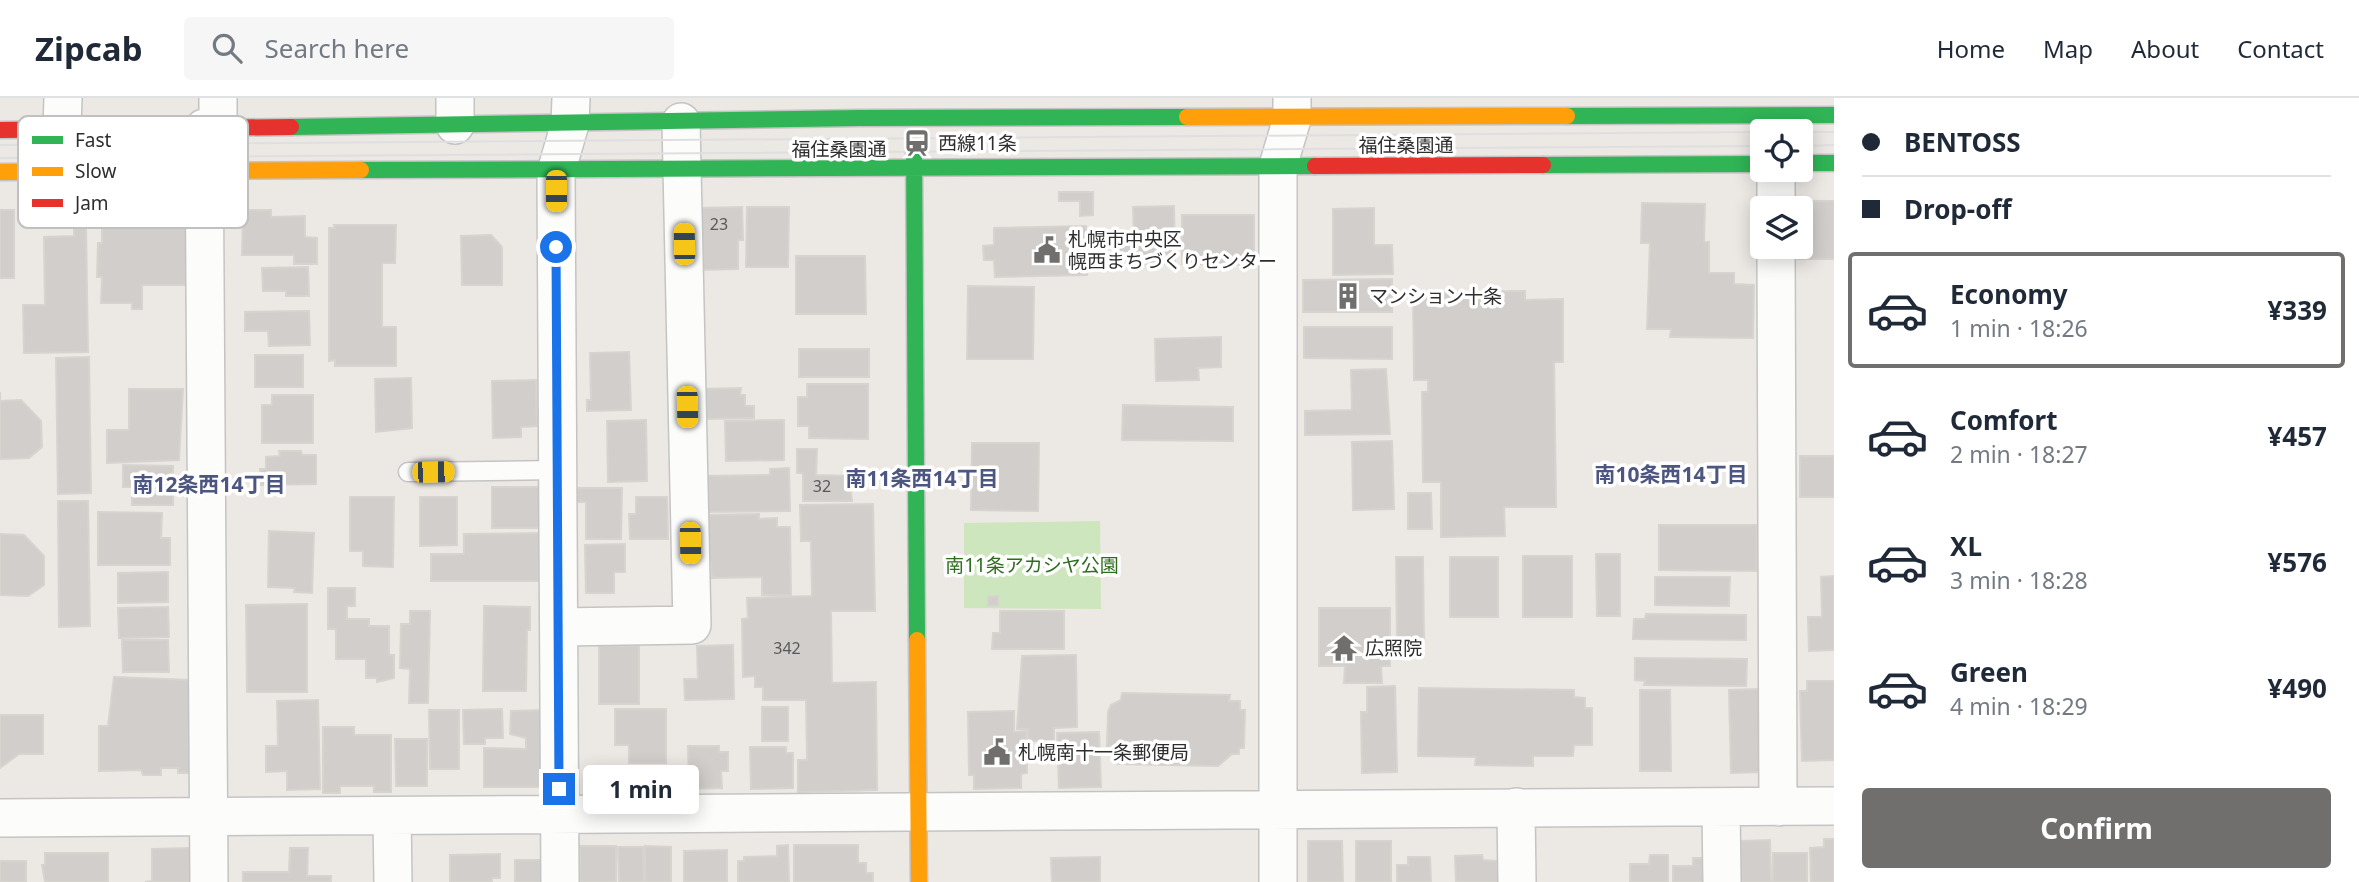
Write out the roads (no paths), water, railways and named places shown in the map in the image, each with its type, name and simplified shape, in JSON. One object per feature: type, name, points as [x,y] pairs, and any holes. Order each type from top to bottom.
[{"type":"street","points":[[914,98],[919,882]]},
{"type":"street","name":"福住桑園通","points":[[248,116],[571,111],[681,122],[914,118],[1140,109],[1657,107],[1750,120]]},
{"type":"street","points":[[1278,882],[1278,166],[1292,108]]},
{"type":"street","points":[[560,882],[556,172],[571,111]]},
{"type":"street","name":"福住桑園通","points":[[62,113],[175,116]]},
{"type":"street","name":"福住桑園通","points":[[1808,119],[1834,115]]},
{"type":"street","points":[[560,627],[692,625],[681,122]]},
{"type":"street","name":"福住桑園通","points":[[0,130],[18,125]]},
{"type":"street","points":[[1813,163],[1834,163]]},
{"type":"street","name":"福住桑園通","points":[[248,171],[556,172],[1750,164]]},
{"type":"street","name":"福住桑園通","points":[[0,173],[18,173]]},
{"type":"street","points":[[204,228],[209,882]]},
{"type":"street","points":[[1776,259],[1778,807]]},
{"type":"street","points":[[0,818],[1834,806]]},
{"type":"street","points":[[1516,807],[1517,882]]},
{"type":"street","points":[[1721,807],[1722,882]]},
{"type":"street","points":[[392,816],[393,882]]},
{"type":"lane","points":[[408,472],[558,470]]},
{"type":"tram line","points":[[248,143],[1750,132]]},
{"type":"tram line","points":[[1813,132],[1834,132]]},
{"type":"tram line","points":[[0,145],[18,145]]},
{"type":"tram line","points":[[1813,146],[1834,145]]},
{"type":"tram line","points":[[248,156],[1750,146]]},
{"type":"tram line","points":[[0,158],[18,158]]},
{"type":"place","name":"西線11条","points":[[917,143]]},
{"type":"place","name":"札幌市中央区 幌西まちづくりセンター","points":[[1047,250]]},
{"type":"place","name":"マンション十条","points":[[1348,296]]},
{"type":"place","name":"広照院","points":[[1344,648]]},
{"type":"place","name":"札幌南十一条郵便局","points":[[997,752]]},
{"type":"district","name":"南10条西14丁目","points":[[1671,474]]},
{"type":"district","name":"南11条西14丁目","points":[[922,478]]},
{"type":"district","name":"南12条西14丁目","points":[[209,484]]},
{"type":"park label","name":"南11条アカシヤ公園","points":[[1032,565]]}]
